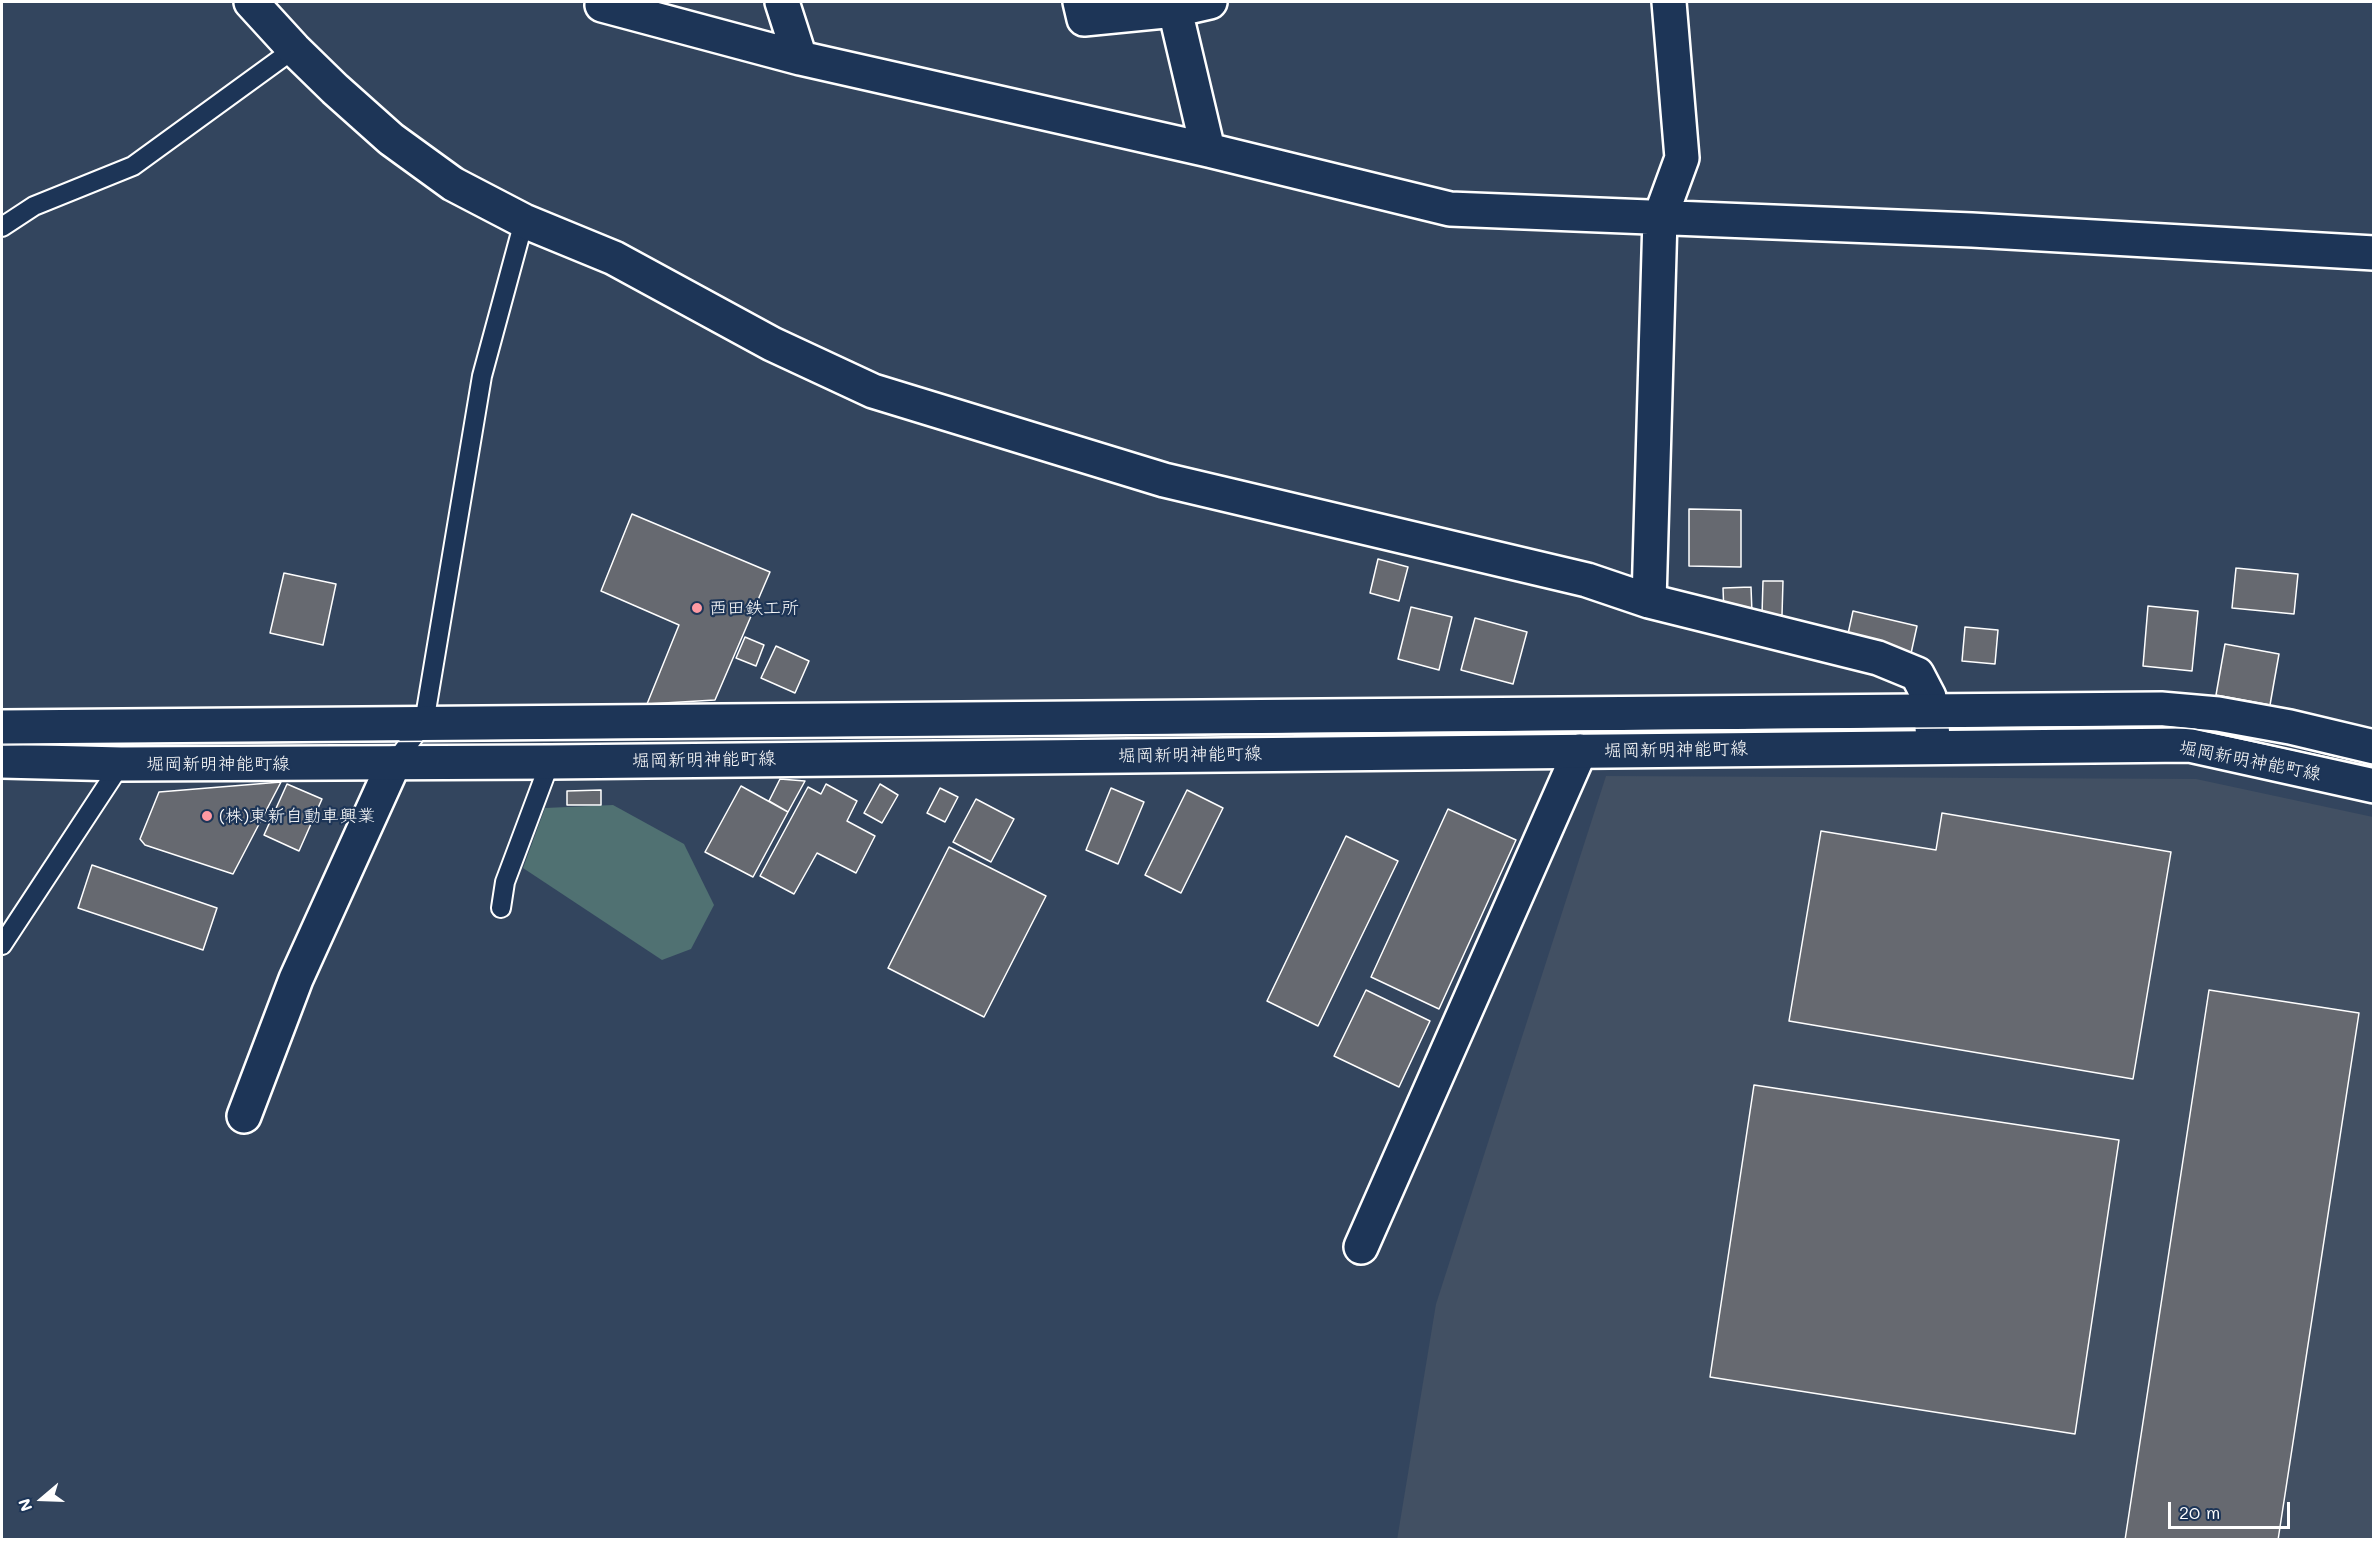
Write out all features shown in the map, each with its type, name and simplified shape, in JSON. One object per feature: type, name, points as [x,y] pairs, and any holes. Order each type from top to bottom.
[{"type":"street","points":[[251,2],[294,49],[391,139],[453,184],[524,220],[614,258],[772,344],[873,391],[1164,480],[1587,580],[1648,602],[1878,658],[1917,674],[1929,697],[1934,747]]},
{"type":"street","points":[[782,2],[800,58]]},
{"type":"street","points":[[1080,2],[1084,19],[1175,10],[1210,2]]},
{"type":"street","points":[[1648,602],[1660,219],[1682,158],[1669,2]]},
{"type":"street","points":[[602,5],[800,58],[1208,150],[1450,208],[1660,219],[1972,230],[2373,253]]},
{"type":"street","points":[[1175,10],[1208,150]]},
{"type":"street","name":"堀岡新明神能町線","points":[[2,727],[2161,709],[2228,716],[2290,727],[2373,747]]},
{"type":"street","name":"堀岡新明神能町線","points":[[2,761],[121,764],[550,762],[2189,745],[2373,786]]},
{"type":"street","points":[[1361,1247],[1580,751]]},
{"type":"street","points":[[244,1116],[296,979],[393,763]]},
{"type":"lane","points":[[2,227],[34,206],[133,166],[294,49]]},
{"type":"lane","points":[[393,763],[424,723],[482,376],[524,220]]},
{"type":"lane","points":[[501,908],[505,882],[550,762]]},
{"type":"lane","points":[[2,945],[121,764]]},
{"type":"shaded area","points":[[1606,776],[2196,779],[2373,817],[2373,1539],[1397,1540],[1436,1304]]},
{"type":"green space","points":[[613,805],[684,844],[714,905],[691,949],[662,960],[523,868],[545,808]]},
{"type":"building","points":[[1689,509],[1741,510],[1741,567],[1689,566]]},
{"type":"building","name":"西田鉄工所","points":[[632,514],[770,572],[715,700],[647,704],[679,625],[601,591]]},
{"type":"building","points":[[1378,559],[1408,567],[1399,601],[1370,593]]},
{"type":"building","points":[[2236,568],[2298,574],[2294,614],[2232,608]]},
{"type":"building","points":[[284,573],[336,584],[323,645],[270,633]]},
{"type":"building","points":[[1763,581],[1783,581],[1782,615],[1762,614]]},
{"type":"building","points":[[1751,587],[1752,613],[1724,614],[1723,588]]},
{"type":"building","points":[[2148,606],[2198,611],[2192,671],[2143,666]]},
{"type":"building","points":[[1411,607],[1452,617],[1439,670],[1398,659]]},
{"type":"building","points":[[1853,611],[1917,626],[1910,658],[1846,643]]},
{"type":"building","points":[[1475,618],[1527,632],[1513,684],[1461,670]]},
{"type":"building","points":[[1965,627],[1998,630],[1995,664],[1962,661]]},
{"type":"building","points":[[745,637],[764,645],[756,666],[736,658]]},
{"type":"building","points":[[2225,644],[2279,654],[2270,705],[2216,695]]},
{"type":"building","points":[[776,646],[809,661],[795,693],[761,678]]},
{"type":"building","points":[[780,779],[805,781],[788,812],[769,801]]},
{"type":"building","name":"(株)東新自動車興業","points":[[281,782],[233,874],[145,845],[140,839],[159,792]]},
{"type":"building","points":[[287,784],[322,799],[299,851],[264,835]]},
{"type":"building","points":[[826,784],[857,801],[847,821],[875,836],[856,873],[817,853],[794,894],[760,876],[808,787],[821,794]]},
{"type":"building","points":[[880,784],[898,795],[882,823],[864,813]]},
{"type":"building","points":[[741,786],[788,812],[753,877],[705,852]]},
{"type":"building","points":[[940,788],[958,797],[945,822],[927,813]]},
{"type":"building","points":[[1111,788],[1144,802],[1118,864],[1086,850]]},
{"type":"building","points":[[601,790],[601,805],[567,805],[567,791]]},
{"type":"building","points":[[1187,790],[1223,808],[1181,893],[1145,875]]},
{"type":"building","points":[[976,799],[1014,819],[991,862],[953,842]]},
{"type":"building","points":[[1448,809],[1516,840],[1439,1009],[1371,977]]},
{"type":"building","points":[[1942,813],[2171,852],[2133,1079],[1789,1021],[1821,831],[1936,850]]},
{"type":"building","points":[[1346,836],[1398,861],[1318,1026],[1267,1001]]},
{"type":"building","points":[[949,847],[1046,896],[984,1017],[888,968]]},
{"type":"building","points":[[92,865],[217,908],[203,950],[78,908]]},
{"type":"building","points":[[1366,990],[1430,1021],[1399,1087],[1334,1056]]},
{"type":"building","points":[[2209,990],[2359,1013],[2278,1540],[2125,1540]]},
{"type":"building","points":[[1754,1085],[2119,1140],[2075,1434],[1710,1377]]},
{"type":"tram line","points":[[2,745],[2162,726],[2194,729],[2374,767]]},
{"type":"place","name":"西田鉄工所","points":[[697,608]]},
{"type":"place","name":"(株)東新自動車興業","points":[[207,816]]}]
